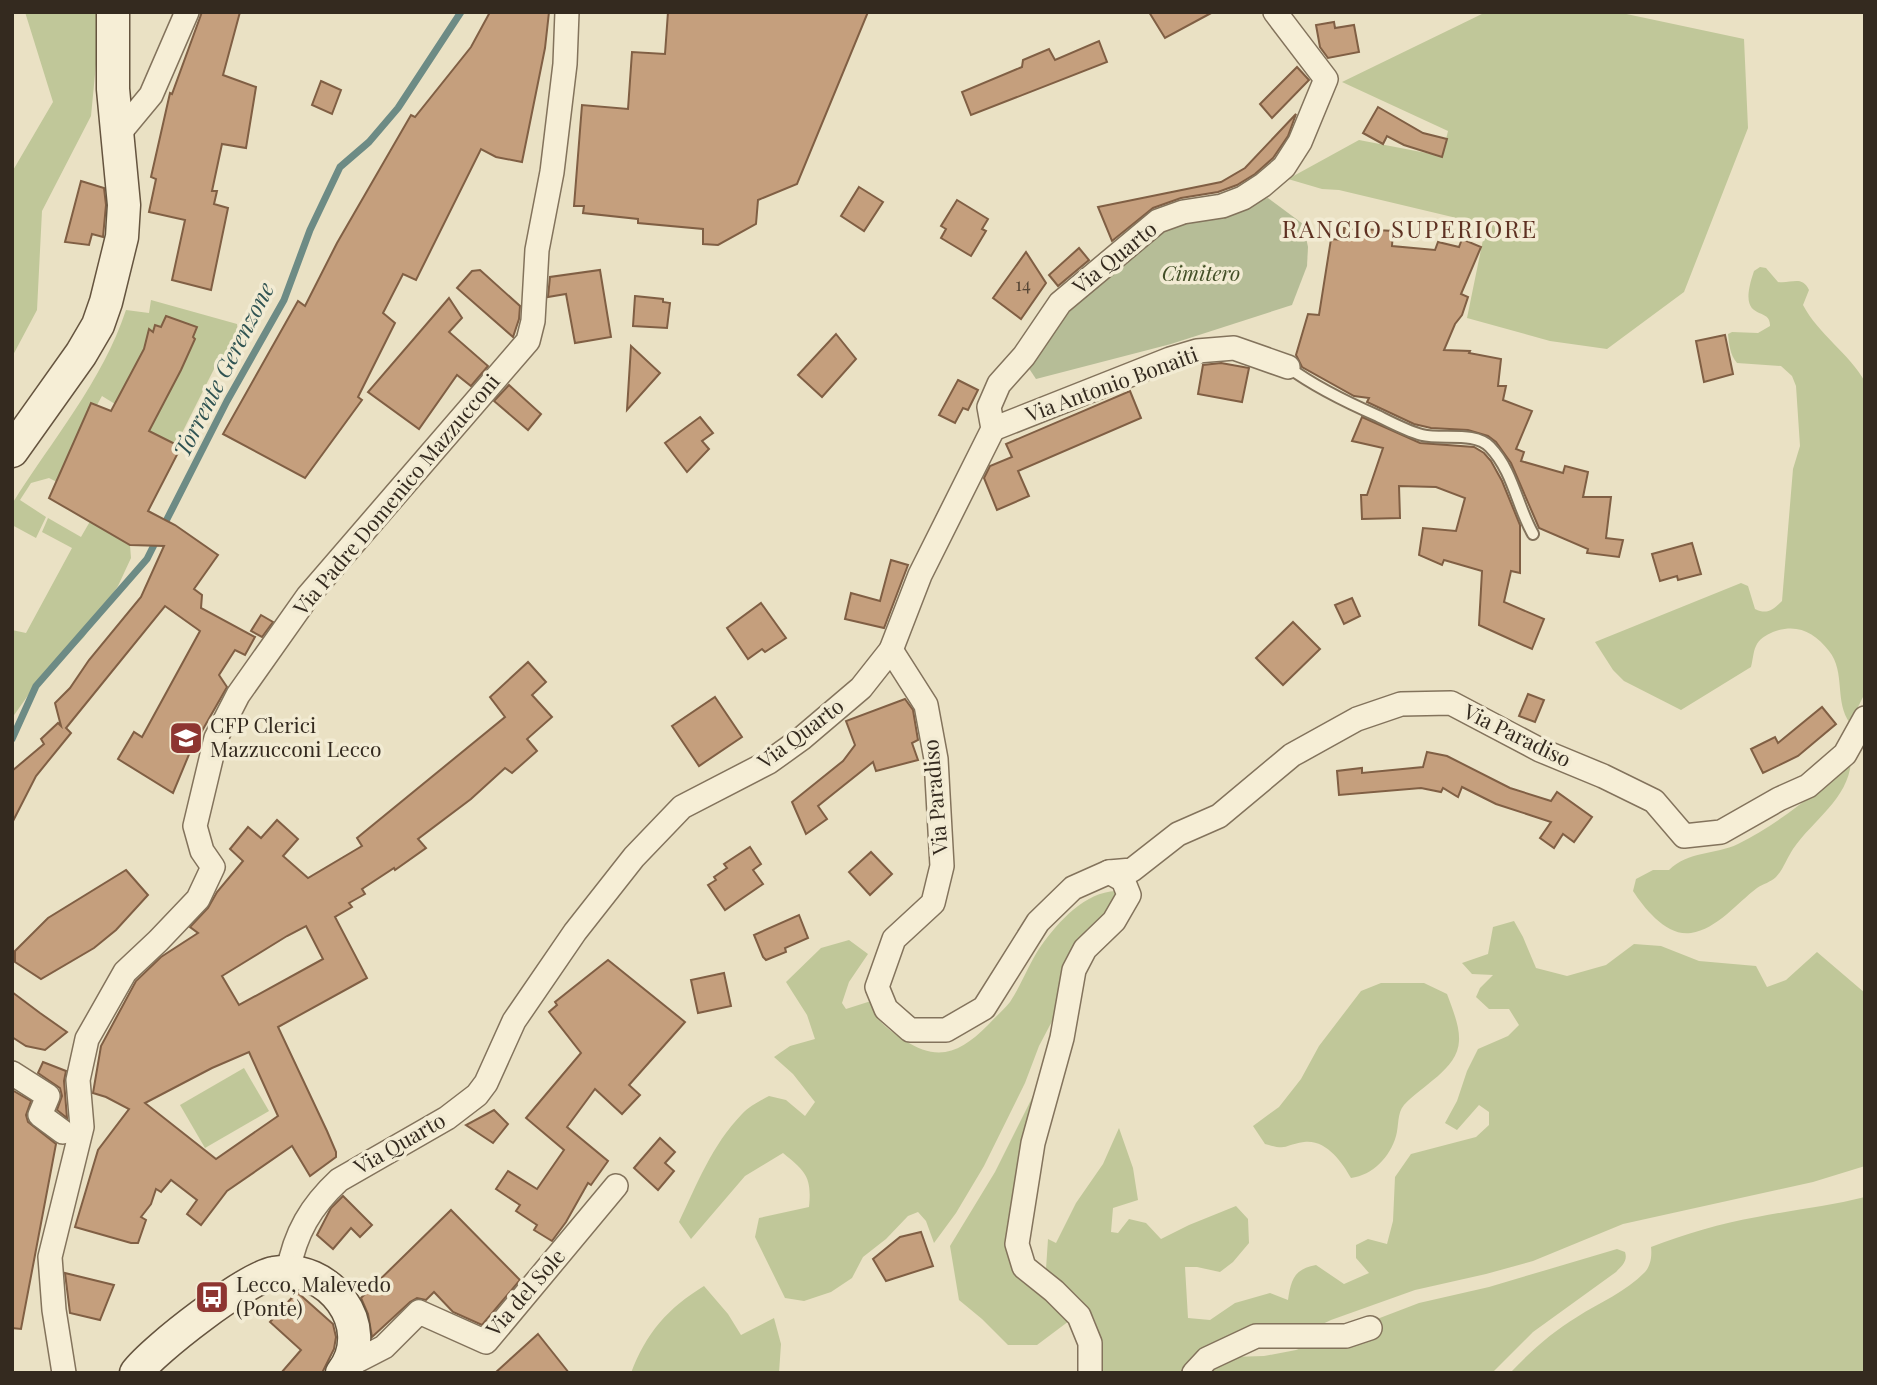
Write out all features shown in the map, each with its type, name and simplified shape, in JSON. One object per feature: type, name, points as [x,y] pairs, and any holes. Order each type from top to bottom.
[{"type":"main road","points":[[12,451],[81,354],[98,325],[122,237],[124,205],[112,69],[113,12]]},
{"type":"main road","points":[[135,1373],[170,1339],[236,1293],[262,1276],[288,1272],[303,1272],[317,1279],[330,1288],[347,1308],[356,1331],[346,1369]]},
{"type":"street","points":[[117,136],[151,95],[187,12]]},
{"type":"street","name":"Via Padre Domenico Mazzucconi","points":[[64,1373],[54,1310],[50,1257],[82,1127],[78,1080],[87,1039],[125,972],[198,899],[213,867],[202,851],[195,826],[216,738],[238,695],[308,596],[528,341],[533,321],[537,250],[552,172],[564,77],[567,12]]},
{"type":"street","name":"Via Quarto","points":[[288,1272],[302,1224],[325,1193],[339,1180],[446,1118],[477,1095],[486,1083],[497,1056],[527,1001],[575,932],[643,847],[682,807],[769,762],[801,739],[861,688],[891,650],[920,575],[993,429],[989,407],[999,384],[1024,356],[1060,303],[1158,221],[1183,212],[1244,198],[1284,167],[1300,142],[1326,79],[1275,12]]},
{"type":"street","name":"Via Antonio Bonaiti","points":[[993,429],[1157,364],[1197,351],[1234,348],[1288,367]]},
{"type":"street","name":"Via Paradiso","points":[[891,650],[926,705],[936,759],[942,866],[933,903],[894,939],[877,987],[886,1009],[910,1030],[946,1030],[984,1008],[1038,922],[1073,888],[1109,872],[1132,870],[1178,834],[1219,816],[1292,755],[1357,719],[1401,704],[1451,703],[1540,751],[1603,776],[1654,801],[1684,836],[1721,832],[1808,786],[1845,754],[1865,718]]},
{"type":"street","points":[[1090,1373],[1090,1343],[1079,1317],[1054,1291],[1024,1267],[1017,1244],[1033,1143],[1062,1038],[1074,970],[1085,949],[1114,921],[1129,895],[1123,880],[1109,872]]},
{"type":"street","points":[[12,1073],[48,1096],[40,1115],[63,1132]]},
{"type":"street","name":"Via del Sole","points":[[346,1369],[384,1347],[419,1312],[486,1342],[616,1186]]},
{"type":"street","points":[[1194,1373],[1207,1359],[1256,1336],[1346,1336],[1370,1328]]},
{"type":"lane","name":"Via Antonio Bonaiti","points":[[1288,367],[1308,382],[1399,427],[1423,435],[1469,438],[1489,445],[1519,495],[1527,523],[1534,534]]},
{"type":"green space","points":[[25,12],[101,12],[91,116],[42,211],[37,310],[12,357],[12,172],[53,102]]},
{"type":"green space","points":[[1486,12],[1617,12],[1744,39],[1748,128],[1684,292],[1607,349],[1550,341],[1467,318],[1486,225],[1288,179],[1359,140],[1442,156],[1448,131],[1342,82]]},
{"type":"green space","name":"Cimitero","points":[[1268,198],[1303,224],[1308,247],[1307,266],[1292,305],[1171,344],[1036,379],[1026,364],[1089,288],[1174,222]]},
{"type":"green space","points":[[1760,267],[1766,268],[1778,282],[1800,281],[1806,285],[1809,290],[1803,305],[1809,315],[1865,382],[1865,693],[1850,723],[1842,706],[1834,659],[1823,644],[1804,631],[1782,629],[1765,636],[1756,646],[1751,667],[1681,710],[1624,681],[1613,670],[1595,642],[1741,583],[1748,586],[1755,609],[1770,611],[1782,601],[1793,469],[1800,446],[1796,386],[1792,376],[1781,366],[1737,363],[1731,353],[1728,334],[1758,333],[1770,326],[1769,320],[1751,307],[1749,300],[1754,271]]},
{"type":"green space","points":[[151,300],[237,324],[239,342],[236,351],[218,361],[176,445],[155,435],[105,531],[130,545],[131,558],[118,586],[84,637],[29,694],[12,718],[12,630],[26,633],[72,548],[42,532],[48,518],[81,537],[177,371],[181,370],[195,339],[193,337],[197,327],[166,316],[161,327],[155,326],[153,332],[151,331],[115,404],[102,396],[97,405],[91,403],[57,482],[49,478],[31,483],[20,500],[46,517],[36,538],[12,525],[12,504],[90,386],[104,362],[126,310],[149,313]]},
{"type":"green space","points":[[1851,762],[1837,798],[1801,838],[1778,874],[1709,926],[1691,933],[1673,931],[1650,913],[1633,891],[1636,879],[1653,870],[1669,870],[1685,859],[1738,844],[1753,836],[1798,806]]},
{"type":"green space","points":[[1116,891],[1119,894],[1039,1046],[1025,1083],[984,1166],[956,1213],[934,1243],[926,1221],[918,1212],[908,1216],[886,1239],[863,1257],[852,1278],[831,1292],[804,1301],[785,1298],[755,1237],[759,1218],[809,1207],[806,1176],[783,1153],[745,1176],[691,1239],[679,1222],[699,1179],[731,1126],[751,1106],[769,1096],[786,1100],[805,1116],[815,1102],[793,1074],[774,1057],[790,1046],[815,1039],[807,1015],[786,982],[821,948],[849,940],[868,954],[849,982],[842,1003],[846,1009],[871,1001],[879,1019],[904,1040],[928,1051],[949,1051],[968,1042],[1008,1005],[1037,953],[1064,918],[1083,902]]},
{"type":"green space","points":[[1514,921],[1536,968],[1567,976],[1606,965],[1634,944],[1661,946],[1699,961],[1756,966],[1767,987],[1786,980],[1817,952],[1865,993],[1865,1166],[1813,1182],[1623,1224],[1533,1261],[1415,1290],[1310,1330],[1262,1343],[1186,1373],[1096,1373],[1099,1338],[1096,1324],[1082,1301],[1046,1269],[1048,1239],[1056,1243],[1076,1203],[1103,1164],[1119,1128],[1133,1168],[1138,1200],[1113,1208],[1111,1232],[1118,1233],[1129,1219],[1146,1223],[1161,1239],[1236,1206],[1248,1219],[1249,1243],[1233,1262],[1220,1272],[1185,1267],[1188,1318],[1210,1320],[1235,1303],[1270,1293],[1288,1300],[1295,1276],[1303,1269],[1316,1265],[1344,1284],[1369,1273],[1356,1258],[1356,1245],[1368,1239],[1387,1244],[1393,1221],[1395,1177],[1411,1154],[1476,1137],[1489,1125],[1489,1112],[1479,1105],[1457,1130],[1445,1123],[1478,1049],[1508,1036],[1519,1025],[1509,1009],[1489,1009],[1476,997],[1480,988],[1493,975],[1472,974],[1462,963],[1488,954],[1493,927]]},
{"type":"green space","points":[[1381,983],[1424,983],[1447,994],[1459,1035],[1457,1051],[1446,1069],[1402,1108],[1396,1136],[1385,1158],[1373,1169],[1351,1178],[1338,1159],[1319,1144],[1304,1142],[1282,1147],[1265,1144],[1253,1126],[1279,1107],[1301,1079],[1319,1046],[1361,991]]},
{"type":"green space","points":[[244,1068],[269,1111],[205,1148],[180,1105]]},
{"type":"green space","points":[[1037,1088],[1012,1217],[1046,1299],[1069,1321],[1037,1345],[1008,1345],[959,1300],[950,1246],[995,1172]]},
{"type":"green space","points":[[1865,1197],[1865,1373],[1510,1373],[1559,1329],[1638,1279],[1649,1266],[1651,1247],[1730,1222]]},
{"type":"green space","points":[[1617,1249],[1626,1255],[1618,1270],[1533,1332],[1492,1373],[1206,1373],[1230,1357],[1264,1356],[1296,1350],[1419,1303],[1489,1287]]},
{"type":"green space","points":[[704,1286],[728,1314],[741,1335],[774,1318],[781,1344],[779,1373],[631,1373],[644,1346],[660,1323],[680,1303]]},
{"type":"building","points":[[202,12],[240,12],[223,75],[256,87],[246,148],[222,144],[212,191],[217,191],[214,204],[228,208],[211,290],[172,280],[185,220],[149,212],[156,179],[151,177],[170,93],[172,94]]},
{"type":"building","points":[[490,12],[549,12],[545,48],[522,162],[496,157],[481,149],[416,280],[403,274],[383,313],[395,323],[358,397],[362,400],[305,478],[223,434],[298,301],[305,306],[337,243],[411,115],[415,117],[471,47]]},
{"type":"building","points":[[668,12],[868,12],[797,184],[758,200],[756,224],[718,245],[703,244],[703,229],[638,223],[638,219],[583,213],[584,206],[574,206],[582,105],[628,109],[632,52],[665,54]]},
{"type":"building","points":[[1149,12],[1213,12],[1165,38]]},
{"type":"building","points":[[1334,22],[1335,28],[1354,25],[1359,52],[1328,58],[1320,47],[1316,25]]},
{"type":"building","points":[[1099,41],[1107,62],[971,115],[962,92],[1022,67],[1023,60],[1049,49],[1055,60]]},
{"type":"building","points":[[1297,67],[1309,80],[1272,118],[1260,104]]},
{"type":"building","points":[[321,81],[341,90],[332,114],[312,105]]},
{"type":"building","points":[[1378,107],[1423,133],[1447,139],[1442,157],[1404,145],[1387,136],[1383,144],[1363,133]]},
{"type":"building","points":[[1296,114],[1288,136],[1273,158],[1255,174],[1218,192],[1181,198],[1153,208],[1112,241],[1098,207],[1221,182],[1245,168]]},
{"type":"building","points":[[81,181],[104,188],[106,205],[103,237],[92,234],[89,245],[65,242]]},
{"type":"building","points":[[859,187],[883,202],[864,231],[841,216]]},
{"type":"building","points":[[957,200],[988,219],[982,229],[986,231],[971,256],[941,238],[946,229],[941,226]]},
{"type":"building","points":[[1344,228],[1393,231],[1392,246],[1435,250],[1438,242],[1459,247],[1462,239],[1481,247],[1461,294],[1468,297],[1462,315],[1455,324],[1444,350],[1470,351],[1469,353],[1501,359],[1498,386],[1506,386],[1503,400],[1532,411],[1516,449],[1524,452],[1521,461],[1563,473],[1565,466],[1588,472],[1583,497],[1611,497],[1606,538],[1623,540],[1619,557],[1587,553],[1588,549],[1539,528],[1511,463],[1496,442],[1488,436],[1468,430],[1414,424],[1367,402],[1369,398],[1354,396],[1302,367],[1296,355],[1308,314],[1319,315],[1331,239],[1344,240]]},
{"type":"building","points":[[1079,248],[1089,260],[1058,286],[1049,275]]},
{"type":"building","points":[[1026,252],[1046,283],[1021,319],[993,298]]},
{"type":"building","points":[[480,270],[520,306],[513,337],[457,288],[472,271]]},
{"type":"building","points":[[600,270],[611,337],[575,343],[566,294],[548,297],[550,277]]},
{"type":"building","points":[[635,296],[663,299],[663,302],[670,303],[667,328],[633,326]]},
{"type":"building","points":[[449,298],[462,318],[449,332],[488,366],[471,386],[457,375],[419,429],[368,392]]},
{"type":"building","points":[[166,316],[197,327],[193,337],[195,339],[181,370],[149,431],[181,447],[148,511],[175,525],[218,555],[194,589],[202,595],[201,608],[255,637],[245,655],[235,650],[219,675],[227,687],[190,752],[173,793],[118,759],[134,732],[142,737],[200,631],[165,606],[66,728],[71,733],[36,776],[12,823],[12,771],[44,744],[41,739],[58,723],[61,726],[55,703],[70,688],[89,660],[141,597],[164,546],[130,545],[49,498],[91,403],[111,411],[144,349],[149,329],[153,332],[155,325],[161,327]]},
{"type":"building","points":[[836,334],[856,359],[822,397],[798,375]]},
{"type":"building","points":[[1725,335],[1733,374],[1704,382],[1696,341]]},
{"type":"building","points":[[631,346],[660,373],[627,410]]},
{"type":"building","points":[[1221,363],[1249,368],[1242,402],[1198,394],[1203,365]]},
{"type":"building","points":[[958,380],[978,390],[968,410],[963,408],[955,423],[939,415]]},
{"type":"building","points":[[509,385],[541,414],[528,430],[494,401]]},
{"type":"building","points":[[1130,391],[1141,418],[1018,471],[1029,496],[997,510],[984,478],[990,466],[1012,457],[1006,444]]},
{"type":"building","points":[[700,417],[713,433],[702,441],[709,449],[687,472],[665,443]]},
{"type":"building","points":[[1362,417],[1420,443],[1474,447],[1491,461],[1520,525],[1520,573],[1511,571],[1504,602],[1544,619],[1532,649],[1479,625],[1482,571],[1444,560],[1442,565],[1419,555],[1423,528],[1456,531],[1465,498],[1436,487],[1399,486],[1400,518],[1362,519],[1361,495],[1367,495],[1383,448],[1352,441]]},
{"type":"building","points":[[1692,543],[1701,574],[1660,581],[1652,554]]},
{"type":"building","points":[[891,560],[908,565],[884,628],[845,619],[851,593],[880,601]]},
{"type":"building","points":[[1352,598],[1360,616],[1344,624],[1335,605]]},
{"type":"building","points":[[761,603],[786,638],[748,659],[727,628]]},
{"type":"building","points":[[261,615],[273,622],[262,637],[251,631]]},
{"type":"building","points":[[1293,622],[1320,649],[1283,685],[1256,658]]},
{"type":"building","points":[[528,662],[546,682],[532,695],[552,717],[527,739],[537,751],[512,773],[505,768],[471,799],[418,839],[426,848],[362,889],[365,894],[349,903],[352,907],[335,917],[367,978],[278,1027],[327,1131],[336,1157],[310,1176],[292,1146],[227,1191],[201,1225],[187,1214],[197,1200],[171,1180],[161,1192],[156,1189],[151,1204],[141,1217],[146,1220],[138,1243],[75,1227],[98,1150],[129,1109],[93,1093],[101,1046],[136,981],[161,957],[198,933],[190,927],[208,908],[217,892],[243,861],[230,849],[248,827],[261,838],[277,820],[298,839],[283,856],[308,878],[362,846],[357,838],[505,717],[490,697]],"holes":[[[306,926],[323,959],[239,1005],[222,976]],[[249,1052],[278,1116],[216,1159],[145,1103]]]},
{"type":"building","points":[[1528,694],[1544,700],[1535,722],[1519,716]]},
{"type":"building","points":[[715,697],[742,737],[699,766],[672,726]]},
{"type":"building","points":[[905,699],[913,710],[918,740],[912,743],[918,760],[876,771],[873,762],[818,806],[827,819],[806,834],[792,802],[843,761],[855,745],[846,721]]},
{"type":"building","points":[[1822,707],[1836,724],[1798,756],[1763,773],[1751,749],[1775,737],[1778,743]]},
{"type":"building","points":[[1427,752],[1447,756],[1510,788],[1551,801],[1557,792],[1592,817],[1574,842],[1563,834],[1554,848],[1540,838],[1551,822],[1496,804],[1462,787],[1458,797],[1443,788],[1441,792],[1421,788],[1339,795],[1337,771],[1362,768],[1362,773],[1423,767]]},
{"type":"building","points":[[750,847],[761,864],[753,870],[763,884],[725,910],[708,885],[727,868],[724,864]]},
{"type":"building","points":[[871,852],[892,874],[870,895],[849,872]]},
{"type":"building","points":[[126,870],[148,895],[116,930],[94,948],[41,979],[15,962],[15,951],[48,918]]},
{"type":"building","points":[[799,915],[808,938],[785,948],[786,952],[766,960],[754,935]]},
{"type":"building","points":[[608,960],[685,1022],[629,1085],[640,1095],[622,1114],[595,1089],[567,1127],[608,1161],[591,1185],[588,1183],[552,1241],[534,1230],[537,1225],[516,1211],[520,1205],[496,1189],[508,1171],[537,1189],[564,1150],[526,1118],[581,1053],[549,1012],[557,1005],[555,1002]]},
{"type":"building","points":[[724,973],[731,1006],[698,1013],[691,980]]},
{"type":"building","points":[[12,992],[67,1032],[45,1050],[26,1046],[12,1037]]},
{"type":"building","points":[[43,1062],[66,1071],[64,1081],[67,1118],[57,1110],[62,1096],[60,1088],[38,1073]]},
{"type":"building","points":[[12,1090],[31,1101],[26,1115],[28,1122],[56,1144],[21,1329],[12,1328]]},
{"type":"building","points":[[494,1110],[508,1124],[493,1143],[466,1125]]},
{"type":"building","points":[[660,1138],[675,1152],[665,1163],[674,1171],[658,1190],[634,1168]]},
{"type":"building","points":[[343,1196],[372,1225],[360,1237],[351,1228],[333,1249],[317,1235],[331,1208]]},
{"type":"building","points":[[451,1210],[520,1280],[482,1325],[453,1312],[434,1292],[426,1300],[417,1298],[410,1302],[372,1337],[368,1314],[361,1298]]},
{"type":"building","points":[[921,1232],[933,1266],[886,1281],[873,1259],[900,1237]]},
{"type":"building","points":[[65,1273],[114,1285],[100,1320],[70,1313]]},
{"type":"building","points":[[297,1292],[333,1324],[336,1337],[334,1349],[322,1373],[281,1373],[301,1350],[270,1322]]},
{"type":"building","points":[[538,1334],[569,1373],[495,1373]]},
{"type":"waterway","name":"Torrente Gerenzone","points":[[163,527],[227,401],[284,300],[310,230],[340,167],[369,142],[398,108],[461,12]]},
{"type":"waterway","name":"Torrente Gerenzone","points":[[12,739],[36,686],[147,559],[158,537]]},
{"type":"place","name":"CFP Clerici Mazzucconi Lecco","points":[[186,738]]},
{"type":"place","name":"Lecco, Malevedo (Ponte)","points":[[212,1297]]},
{"type":"district","name":"RANCIO SUPERIORE","points":[[1410,230]]}]
